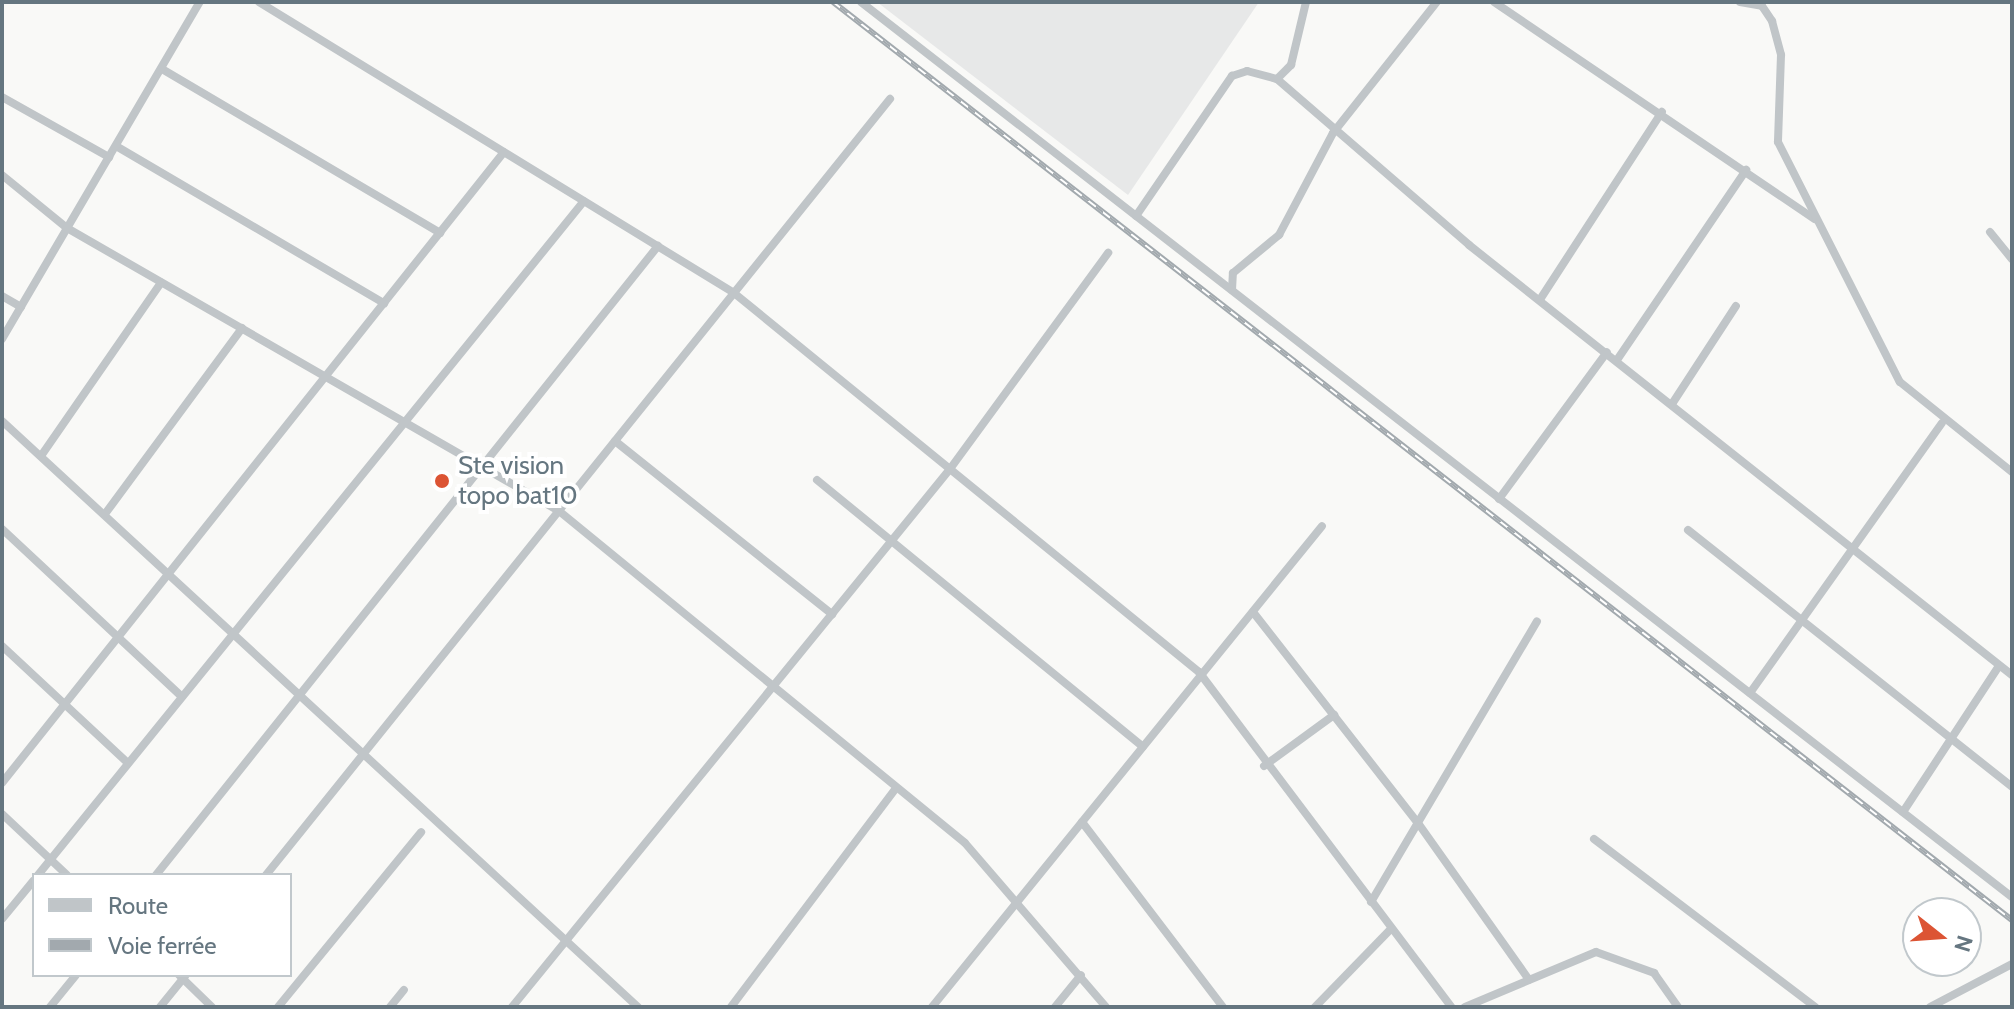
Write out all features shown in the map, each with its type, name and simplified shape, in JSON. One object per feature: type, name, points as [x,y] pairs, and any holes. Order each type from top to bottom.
[{"type":"street","points":[[2,339],[200,2]]},
{"type":"street","points":[[259,2],[734,293],[1199,672],[1264,766],[1451,1007]]},
{"type":"street","points":[[861,2],[2012,897]]},
{"type":"street","points":[[1277,79],[1291,65],[1306,2]]},
{"type":"street","points":[[1232,290],[1233,273],[1279,235],[1333,133],[1437,2]]},
{"type":"street","points":[[1494,2],[1662,112],[1816,219]]},
{"type":"street","points":[[1740,2],[1762,6],[1772,21],[1781,55],[1778,142],[1900,382],[1942,423],[2012,472]]},
{"type":"street","points":[[162,69],[440,233]]},
{"type":"street","points":[[1136,216],[1232,76],[1247,71],[1277,79],[1333,133],[1672,404],[1853,544],[2012,675]]},
{"type":"street","points":[[2,97],[109,157]]},
{"type":"street","points":[[268,873],[890,99]]},
{"type":"street","points":[[1541,298],[1662,112]]},
{"type":"street","points":[[116,146],[384,303]]},
{"type":"street","points":[[2,783],[168,574],[331,378],[384,303],[504,152]]},
{"type":"street","points":[[1617,360],[1746,170]]},
{"type":"street","points":[[2,175],[67,228],[559,511],[773,686],[894,791],[965,843],[1020,899],[1106,1007]]},
{"type":"street","points":[[40,873],[584,201]]},
{"type":"street","points":[[1990,232],[2012,259]]},
{"type":"street","points":[[158,873],[658,246]]},
{"type":"street","points":[[512,1007],[950,469],[1108,253]]},
{"type":"street","points":[[41,456],[161,283]]},
{"type":"street","points":[[2,296],[21,307]]},
{"type":"street","points":[[1672,404],[1736,306]]},
{"type":"street","points":[[105,514],[242,328]]},
{"type":"street","points":[[1499,499],[1607,352]]},
{"type":"street","points":[[2,421],[299,695],[563,945],[638,1007]]},
{"type":"street","points":[[1750,693],[1853,544],[1942,423]]},
{"type":"street","points":[[615,441],[832,614]]},
{"type":"street","points":[[817,480],[1143,747]]},
{"type":"street","points":[[932,1007],[1143,747],[1199,672],[1253,612],[1322,526]]},
{"type":"street","points":[[2,529],[182,697]]},
{"type":"street","points":[[1688,530],[2012,787]]},
{"type":"street","points":[[1253,612],[1418,823],[1529,980]]},
{"type":"street","points":[[1371,902],[1537,621]]},
{"type":"street","points":[[3,648],[128,763]]},
{"type":"street","points":[[1903,812],[1999,666]]},
{"type":"street","points":[[1264,766],[1334,715]]},
{"type":"street","points":[[731,1007],[894,791]]},
{"type":"street","points":[[2,814],[65,873]]},
{"type":"street","points":[[1082,822],[1223,1007]]},
{"type":"street","points":[[278,1007],[421,832]]},
{"type":"street","points":[[1594,839],[1815,1007]]},
{"type":"street","points":[[2,919],[32,882]]},
{"type":"street","points":[[1315,1007],[1390,930]]},
{"type":"street","points":[[1465,1007],[1596,952],[1626,957],[1654,973],[1678,1007]]},
{"type":"street","points":[[1930,1007],[2012,964]]},
{"type":"street","points":[[1055,1007],[1081,975]]},
{"type":"street","points":[[50,1007],[74,977]]},
{"type":"street","points":[[160,1007],[182,977]]},
{"type":"street","points":[[184,977],[212,1007]]},
{"type":"street","points":[[390,1007],[404,990]]},
{"type":"street","points":[[619,1007],[626,997]]},
{"type":"shaded area","points":[[877,2],[1259,2],[1128,195]]},
{"type":"railway","points":[[833,2],[2012,920]]},
{"type":"place","name":"Ste vision topo bat10","points":[[442,481]]}]
